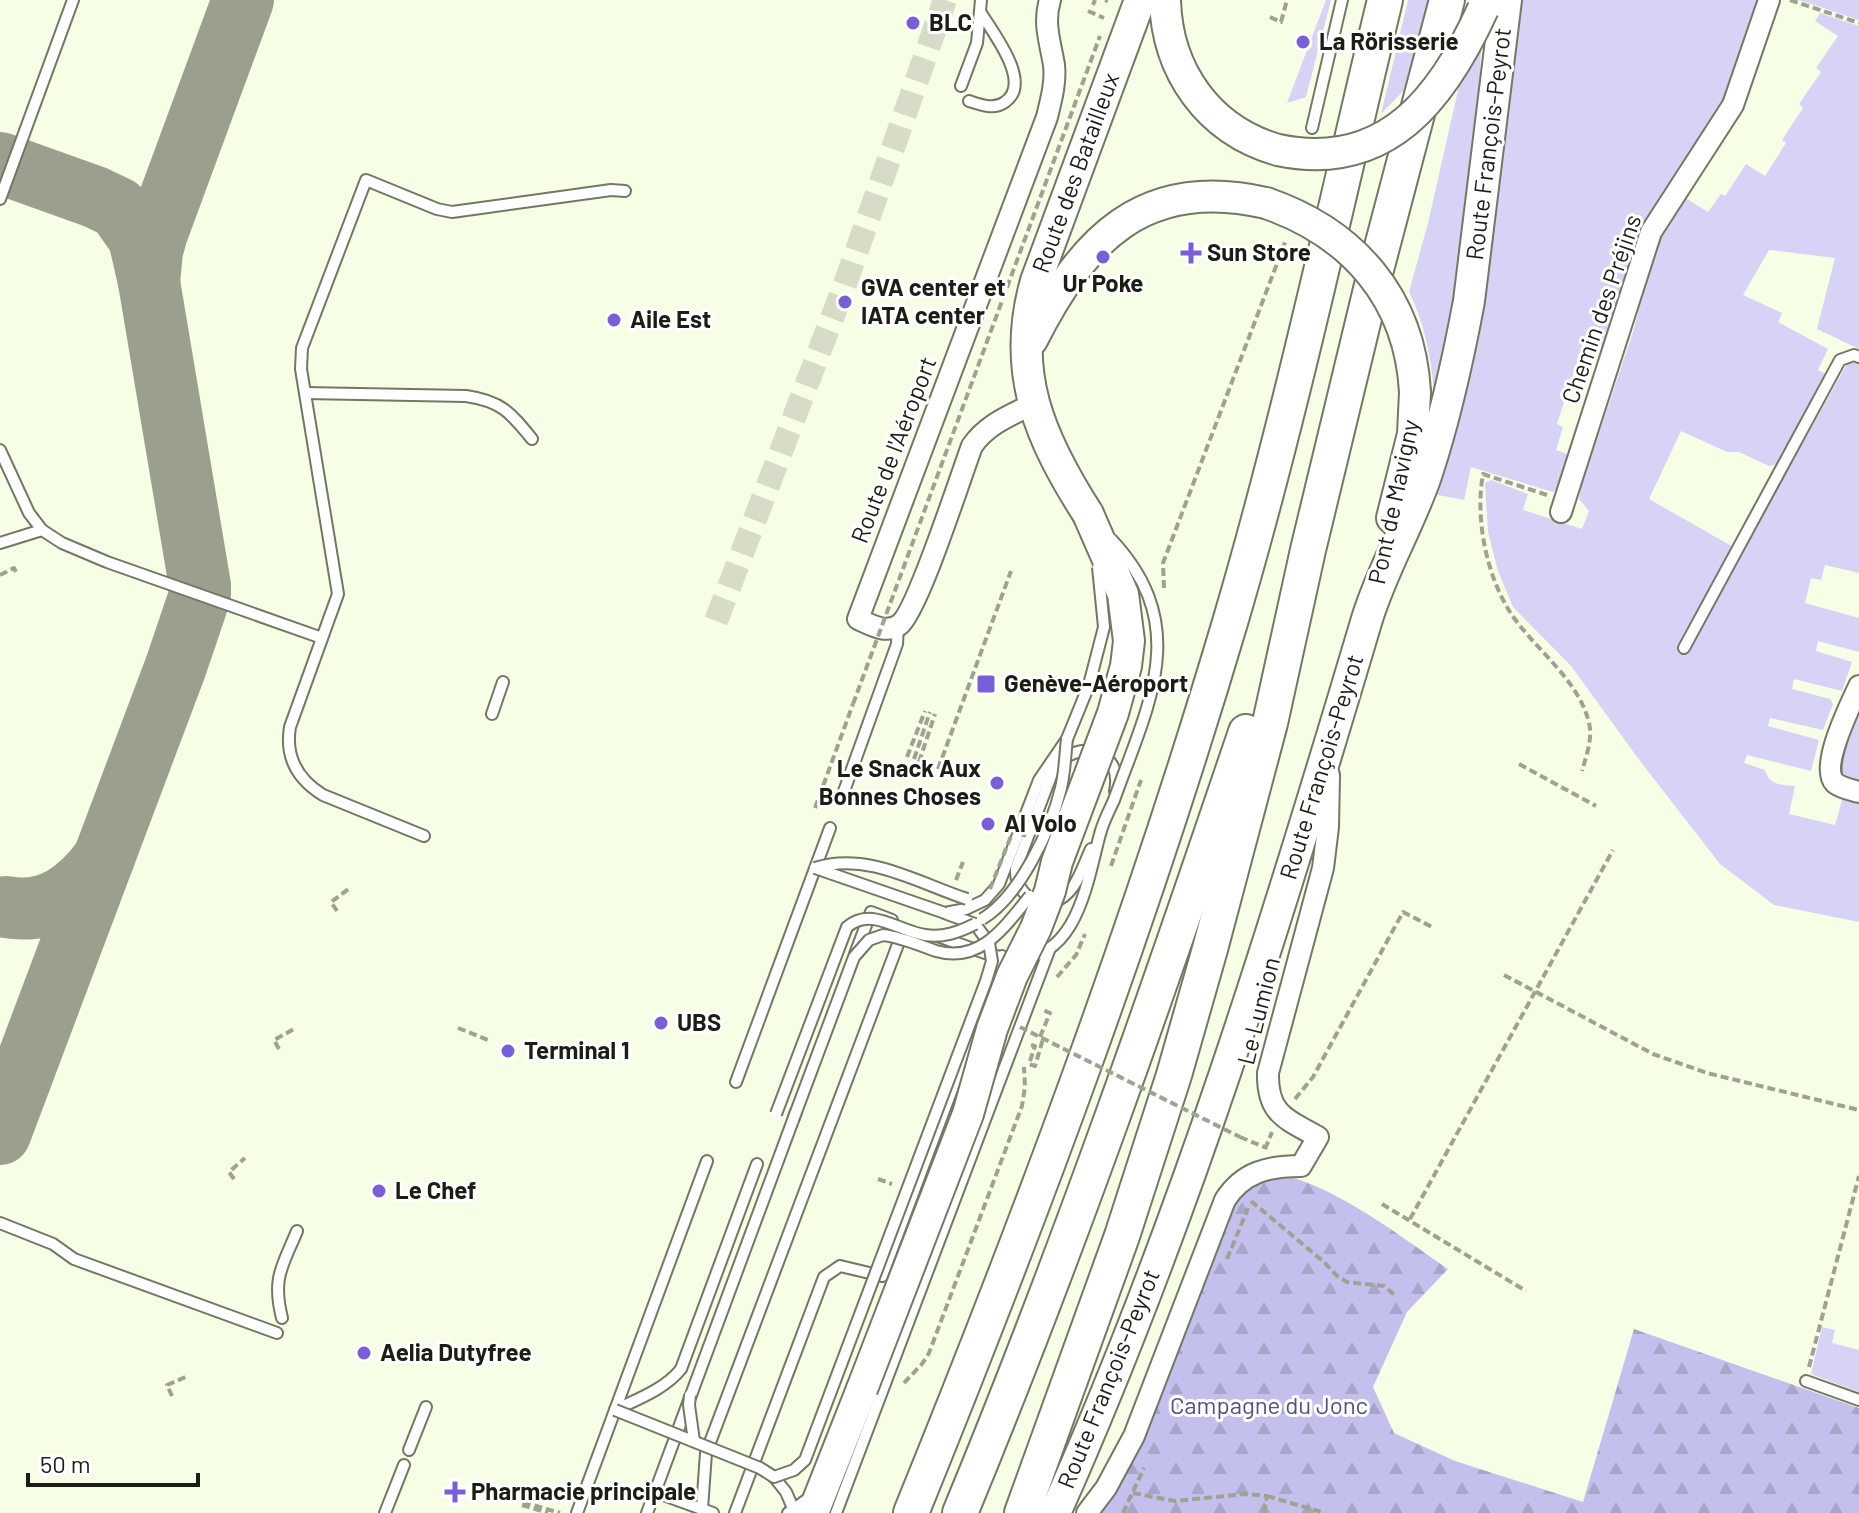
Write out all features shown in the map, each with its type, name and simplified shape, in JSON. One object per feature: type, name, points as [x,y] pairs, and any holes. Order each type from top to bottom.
[{"type":"highway","points":[[911,1513],[1036,1191],[1121,959],[1197,730],[1232,615],[1295,382],[1385,0]]},
{"type":"highway","points":[[1022,1513],[1122,1236],[1174,1075],[1270,723],[1373,281],[1447,0]]},
{"type":"highway","points":[[960,1513],[1075,1219],[1164,975],[1308,550]]},
{"type":"main road","name":"Route des Batailleux","points":[[808,1508],[968,1114],[986,1045],[1012,976],[1043,938],[1042,882],[1113,713],[1126,666],[1129,641],[1123,594],[1088,514],[1054,458],[1033,404],[1027,349],[1028,312],[1036,281],[1140,0]]},
{"type":"main road","points":[[1165,0],[1172,51],[1179,68],[1209,111],[1232,129],[1263,145],[1302,154],[1341,151],[1372,142],[1403,124],[1431,99],[1453,69],[1491,3]]},
{"type":"main road","name":"Route François-Peyrot","points":[[1055,1513],[1129,1335],[1200,1146],[1270,938],[1373,602],[1425,477],[1460,350],[1475,257],[1491,3]]},
{"type":"main road","name":"Pont de Mavigny","points":[[1027,349],[1071,272],[1102,237],[1120,225],[1168,203],[1227,196],[1266,203],[1290,211],[1328,232],[1365,265],[1383,290],[1408,346],[1415,392],[1413,434],[1373,602]]},
{"type":"street","name":"Route de l'Aéroport","points":[[898,626],[883,629],[858,619],[1047,117],[1054,86],[1054,66],[1045,15],[1050,0]]},
{"type":"street","name":"Chemin des Préjins","points":[[1563,506],[1651,232],[1733,105],[1769,0]]},
{"type":"street","points":[[898,626],[909,612],[930,562],[972,446],[993,424],[1033,404]]},
{"type":"street","points":[[1859,686],[1836,739],[1831,767],[1832,779],[1838,786],[1859,792]]},
{"type":"street","name":"Le Lumion","points":[[1282,1115],[1269,1096],[1268,1073],[1323,868],[1328,827],[1329,747]]},
{"type":"street","points":[[1087,1513],[1112,1479],[1134,1436],[1225,1200],[1241,1181],[1259,1170],[1301,1166],[1318,1137],[1282,1115]]},
{"type":"lane","points":[[0,199],[73,0]]},
{"type":"lane","points":[[961,86],[977,43],[981,0]]},
{"type":"lane","points":[[1312,128],[1342,0]]},
{"type":"lane","points":[[969,101],[997,106],[1006,101],[1015,87],[1013,70],[981,13]]},
{"type":"lane","points":[[424,836],[323,795],[308,786],[290,756],[290,727],[335,607],[338,584],[301,369],[302,348],[366,180],[437,209],[452,212],[611,190],[625,191]]},
{"type":"lane","points":[[1684,648],[1840,360],[1854,355],[1859,357]]},
{"type":"lane","points":[[305,393],[451,396],[488,400],[503,407],[532,439]]},
{"type":"lane","points":[[0,450],[19,494],[42,530],[62,543],[107,562],[322,638]]},
{"type":"lane","points":[[776,1114],[847,927],[865,917],[927,936],[949,934],[978,922],[997,908],[1035,856],[1061,789],[1067,739],[1099,652],[1104,627],[1102,589],[1088,514]]},
{"type":"lane","points":[[1088,514],[1127,556],[1141,577],[1150,598],[1158,663],[1152,693],[1114,798],[1067,896],[1044,904],[1033,902],[1016,879],[1018,861],[1051,775],[1059,762],[1076,750],[1089,749],[1099,754],[1108,760],[1116,773],[1114,798]]},
{"type":"lane","points":[[0,543],[42,530]]},
{"type":"lane","points":[[843,794],[897,644],[898,626]]},
{"type":"lane","points":[[492,714],[503,682]]},
{"type":"lane","points":[[945,913],[993,893],[1021,834],[1039,780],[1067,739]]},
{"type":"lane","points":[[736,1082],[830,828]]},
{"type":"lane","points":[[647,1513],[871,912],[1012,959],[1023,957],[1043,938],[1062,938],[1072,923],[1084,897],[1101,830]]},
{"type":"lane","points":[[774,1477],[794,1470],[805,1460],[992,961],[989,943],[970,903],[861,863],[832,863],[815,868]]},
{"type":"lane","points":[[815,868],[978,922]]},
{"type":"lane","points":[[793,1120],[854,957],[863,944],[876,937],[890,936],[946,953],[973,952],[989,943],[1042,882]]},
{"type":"lane","points":[[655,1492],[708,1511],[706,1453],[905,925]]},
{"type":"lane","points":[[735,1513],[824,1277],[840,1266],[882,1276],[1002,956]]},
{"type":"lane","points":[[577,1513],[707,1161]]},
{"type":"lane","points":[[615,1410],[649,1394],[671,1380],[681,1369],[757,1164]]},
{"type":"lane","points":[[694,1441],[690,1395],[774,1170]]},
{"type":"lane","points":[[0,1223],[53,1244],[74,1259],[277,1333]]},
{"type":"lane","points":[[282,1318],[277,1279],[297,1231]]},
{"type":"lane","points":[[1806,1381],[1859,1400]]},
{"type":"lane","points":[[409,1450],[426,1407]]},
{"type":"lane","points":[[615,1410],[760,1468],[808,1508]]},
{"type":"lane","points":[[385,1513],[404,1465]]},
{"type":"path","points":[[1270,17],[1281,22],[1287,0]]},
{"type":"path","points":[[1790,0],[1859,23]]},
{"type":"path","points":[[1088,11],[1104,18]]},
{"type":"path","points":[[815,808],[1100,36]]},
{"type":"path","points":[[1563,506],[1483,474],[1480,510],[1498,588],[1510,612],[1562,673],[1590,724],[1589,746],[1582,771]]},
{"type":"path","points":[[0,575],[14,568],[17,574]]},
{"type":"path","points":[[938,769],[1011,571]]},
{"type":"path","points":[[907,757],[930,712],[916,760]]},
{"type":"path","points":[[1519,764],[1596,806]]},
{"type":"path","points":[[1410,1219],[1613,850]]},
{"type":"path","points":[[337,911],[331,902],[350,888]]},
{"type":"path","points":[[1282,1115],[1313,1077],[1403,912],[1432,927]]},
{"type":"path","points":[[1504,975],[1653,1054],[1707,1073],[1859,1110]]},
{"type":"path","points":[[1028,1044],[1035,1046],[1029,1064],[1035,1066],[1050,1013],[1041,1010]]},
{"type":"path","points":[[1011,1022],[1240,1137]]},
{"type":"path","points":[[458,1028],[488,1040]]},
{"type":"path","points":[[279,1049],[274,1040],[294,1029]]},
{"type":"path","points":[[234,1179],[229,1172],[245,1158]]},
{"type":"path","points":[[1806,1381],[1859,1176]]},
{"type":"path","points":[[1251,1201],[1336,1275],[1347,1282],[1384,1286],[1397,1297]]},
{"type":"path","points":[[1382,1204],[1526,1291]]},
{"type":"path","points":[[172,1396],[167,1385],[188,1376]]},
{"type":"path","points":[[1133,1493],[1175,1501],[1246,1494],[1267,1496],[1325,1513]]},
{"type":"path","points":[[1264,1513],[1267,1496]]},
{"type":"path","points":[[548,1513],[522,1504],[560,1513]]},
{"type":"shaded area","points":[[1326,0],[1331,0],[1306,97],[1287,103]]},
{"type":"shaded area","points":[[1408,0],[1431,0],[1409,85],[1381,114]]},
{"type":"shaded area","points":[[1514,0],[1759,0],[1728,98],[1646,225],[1634,223],[1622,263],[1630,266],[1605,347],[1584,341],[1557,424],[1563,427],[1556,450],[1571,455],[1558,489],[1553,492],[1471,467],[1464,500],[1433,494],[1474,355]]},
{"type":"shaded area","points":[[1799,0],[1859,0],[1859,20]]},
{"type":"shaded area","points":[[1820,13],[1859,26],[1859,349],[1817,329],[1835,258],[1769,250],[1743,295],[1782,313],[1778,322],[1828,349],[1818,370],[1826,374],[1777,464],[1769,466],[1739,452],[1727,452],[1681,431],[1649,499],[1742,552],[1848,362],[1859,363],[1859,573],[1825,565],[1821,580],[1811,578],[1805,603],[1859,618],[1859,652],[1818,641],[1816,651],[1852,662],[1842,691],[1794,679],[1792,689],[1830,699],[1833,704],[1823,730],[1770,718],[1768,726],[1819,740],[1811,771],[1747,755],[1744,763],[1765,770],[1769,779],[1776,783],[1795,786],[1789,814],[1835,825],[1842,800],[1859,804],[1859,922],[1774,905],[1720,864],[1571,666],[1513,607],[1498,571],[1488,532],[1485,483],[1491,480],[1528,494],[1523,510],[1582,529],[1589,511],[1579,499],[1581,487],[1633,332],[1658,236],[1682,196],[1708,212],[1721,194],[1725,196],[1746,164],[1765,176],[1786,143],[1782,140],[1803,108],[1799,104],[1821,72],[1816,68],[1838,36],[1815,21]]},
{"type":"shaded area","points":[[1481,50],[1479,99],[1450,333],[1437,391],[1434,390],[1423,328],[1409,292],[1459,86]]},
{"type":"shaded area","points":[[1859,700],[1859,787],[1843,776],[1839,757]]},
{"type":"shaded area","points":[[1822,1327],[1835,1330],[1832,1343],[1859,1350],[1859,1392],[1811,1374]]},
{"type":"green space","name":"Campagne du Jonc","points":[[1288,1176],[1351,1204],[1448,1269],[1407,1312],[1373,1387],[1394,1433],[1455,1461],[1583,1502],[1634,1329],[1859,1408],[1859,1513],[1101,1513],[1135,1459],[1235,1202],[1260,1184]]},
{"type":"taxiway","points":[[149,282],[157,233],[243,0]]},
{"type":"taxiway","points":[[0,163],[118,208],[139,238],[200,586],[200,595],[176,666],[0,1134]]},
{"type":"taxiway","points":[[6,907],[22,909],[50,904],[85,881],[104,858]]},
{"type":"tunnel","points":[[716,621],[844,287],[945,0]]},
{"type":"place","name":"BLC","points":[[913,23]]},
{"type":"place","name":"La Rörisserie","points":[[1303,42]]},
{"type":"place","name":"Sun Store","points":[[1191,253]]},
{"type":"place","name":"Ur Poke","points":[[1103,257]]},
{"type":"place","name":"GVA center et IATA center","points":[[845,302]]},
{"type":"place","name":"Aile Est","points":[[614,320]]},
{"type":"place","name":"Genève-Aéroport","points":[[986,684]]},
{"type":"place","name":"Le Snack Aux Bonnes Choses","points":[[997,783]]},
{"type":"place","name":"Al Volo","points":[[988,824]]},
{"type":"place","name":"UBS","points":[[661,1023]]},
{"type":"place","name":"Terminal 1","points":[[508,1051]]},
{"type":"place","name":"Le Chef","points":[[379,1191]]},
{"type":"place","name":"Aelia Dutyfree","points":[[364,1353]]},
{"type":"place","name":"Pharmacie principale","points":[[455,1492]]}]
